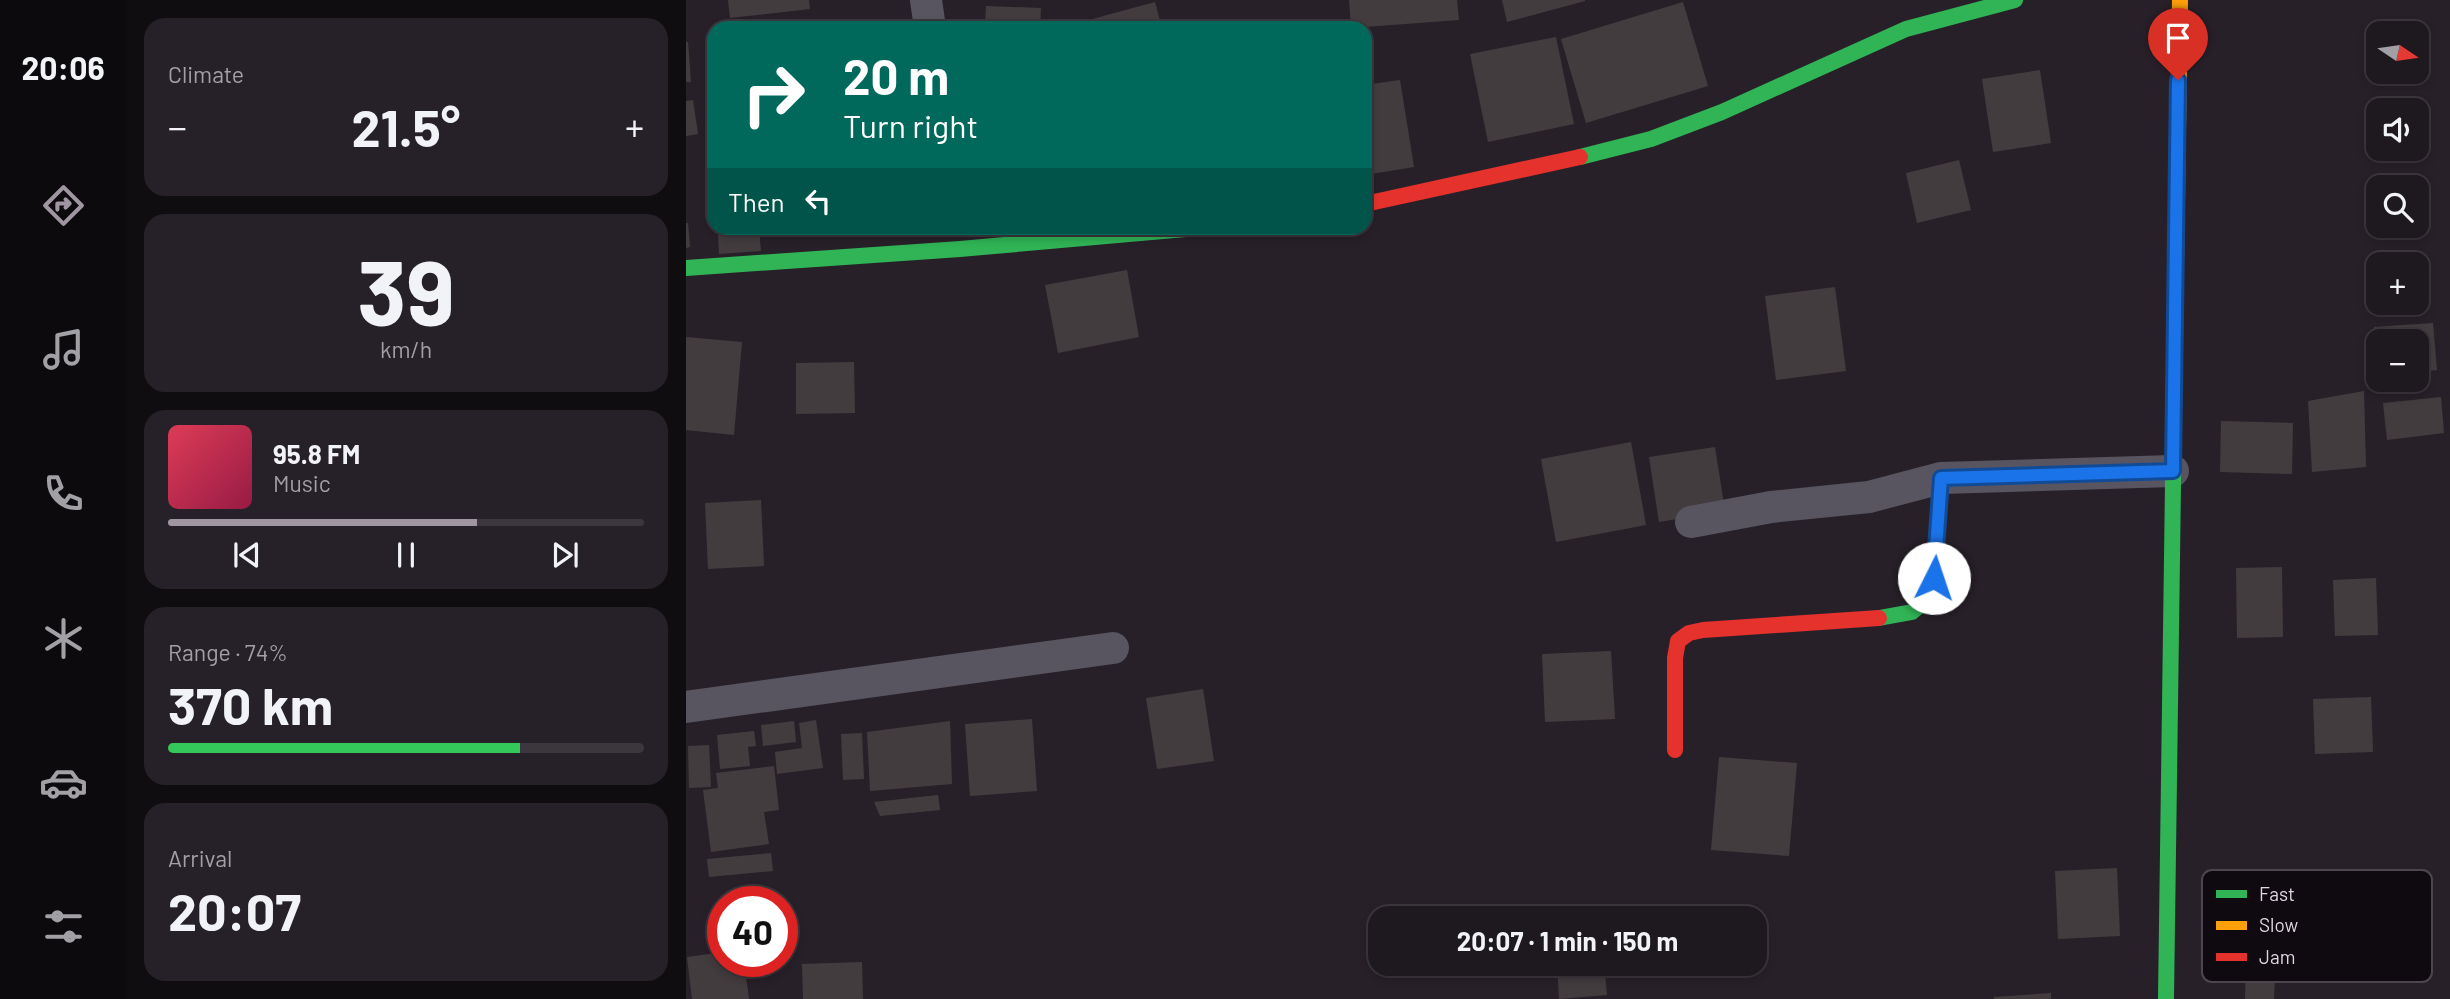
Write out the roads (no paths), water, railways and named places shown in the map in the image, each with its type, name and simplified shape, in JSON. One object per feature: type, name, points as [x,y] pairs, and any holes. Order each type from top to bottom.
[{"type":"street","points":[[926,0],[928,21]]},
{"type":"street","points":[[1372,203],[1539,167],[1651,139],[1722,112],[1906,29],[2015,0]]},
{"type":"street","points":[[2166,999],[2180,0]]},
{"type":"street","points":[[686,268],[959,238],[1030,235]]},
{"type":"street","points":[[1691,522],[1771,508],[1869,497],[1941,478],[2173,471]]},
{"type":"street","points":[[1675,750],[1675,658],[1678,641],[1689,633],[1703,630],[1875,619],[1912,612],[1927,598],[1934,578],[1941,478]]},
{"type":"street","points":[[686,707],[1113,648]]}]
